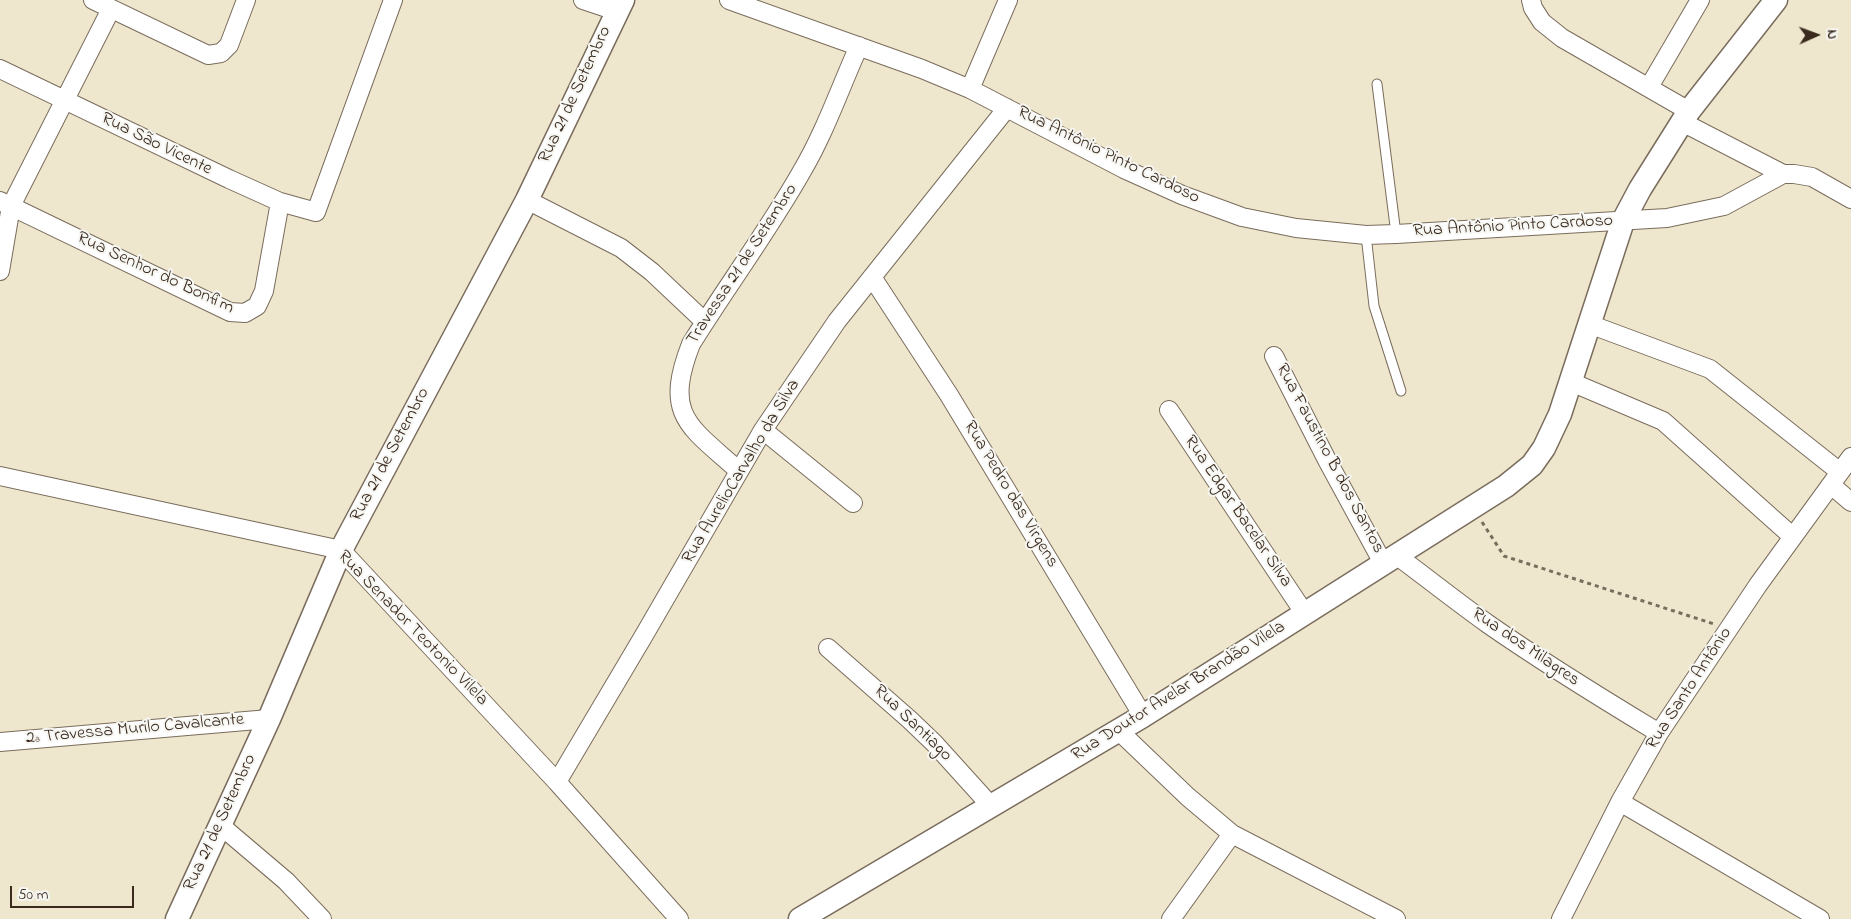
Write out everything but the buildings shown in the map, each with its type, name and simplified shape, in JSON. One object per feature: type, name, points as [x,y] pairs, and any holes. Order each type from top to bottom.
[{"type":"street","points":[[93,0],[208,55],[221,53],[229,45],[246,0]]},
{"type":"street","name":"Rua São Vicente","points":[[0,69],[160,147],[280,202],[316,212],[393,0]]},
{"type":"street","points":[[583,0],[620,6]]},
{"type":"street","name":"Rua Antônio Pinto Cardoso","points":[[729,0],[859,46],[970,89],[1124,169],[1182,195],[1242,217],[1296,228],[1366,235],[1667,218],[1724,206],[1783,174]]},
{"type":"street","points":[[970,89],[1008,0]]},
{"type":"street","points":[[1531,0],[1533,8],[1542,22],[1562,38],[1649,87],[1686,116],[1783,174],[1812,177],[1851,199]]},
{"type":"street","points":[[1649,87],[1700,0]]},
{"type":"street","name":"Rua Doutor Avelar Brandão Vilela","points":[[800,919],[1119,731],[1506,486],[1532,466],[1544,448],[1560,414],[1623,221],[1640,189],[1686,116],[1776,0]]},
{"type":"street","name":"Rua 21 de Setembro","points":[[177,919],[269,719],[340,550],[526,200],[620,6]]},
{"type":"street","points":[[0,271],[5,204],[66,101],[111,9]]},
{"type":"street","name":"Travessa 21 de Setembro","points":[[739,471],[689,424],[682,413],[679,401],[683,365],[691,344],[739,273],[803,170],[819,140],[859,46]]},
{"type":"street","name":"Rua AurelioCarvalho da Silva","points":[[557,782],[644,638],[762,430],[837,321],[1007,108]]},
{"type":"street","points":[[526,200],[621,248],[652,272],[705,322]]},
{"type":"street","name":"Rua Senhor do Bonfim","points":[[5,204],[230,312],[245,313],[257,306],[264,290],[280,202]]},
{"type":"street","name":"Rua Pedro das Virgens","points":[[872,277],[949,395],[1143,716]]},
{"type":"street","points":[[1589,324],[1710,369],[1835,479],[1851,502]]},
{"type":"street","name":"Rua Faustino B dos Santos","points":[[1274,356],[1327,460],[1390,559]]},
{"type":"street","points":[[1571,382],[1663,421],[1793,537]]},
{"type":"street","name":"Rua Edgar Bacelar Silva","points":[[1169,410],[1305,614]]},
{"type":"street","points":[[762,430],[853,504]]},
{"type":"street","name":"Rua Santo Antônio","points":[[1562,919],[1620,802],[1659,733],[1729,629],[1851,456]]},
{"type":"street","name":"Rua Senador Teotonio Vilela","points":[[0,476],[340,550],[557,782],[679,919]]},
{"type":"street","name":"Rua dos Milagres","points":[[1390,559],[1590,692],[1659,733]]},
{"type":"street","name":"Rua Santiago","points":[[828,648],[916,725],[991,806]]},
{"type":"street","name":"2ª Travessa Murilo Cavalcante","points":[[0,742],[269,719]]},
{"type":"street","points":[[1119,731],[1188,797],[1232,834],[1396,919]]},
{"type":"street","points":[[1620,802],[1820,919]]},
{"type":"street","points":[[220,825],[286,881],[322,919]]},
{"type":"street","points":[[1171,919],[1232,834]]},
{"type":"lane","points":[[1377,84],[1396,234]]},
{"type":"lane","points":[[1366,235],[1374,306],[1401,392]]},
{"type":"path","points":[[1472,507],[1504,556],[1729,629]]}]
